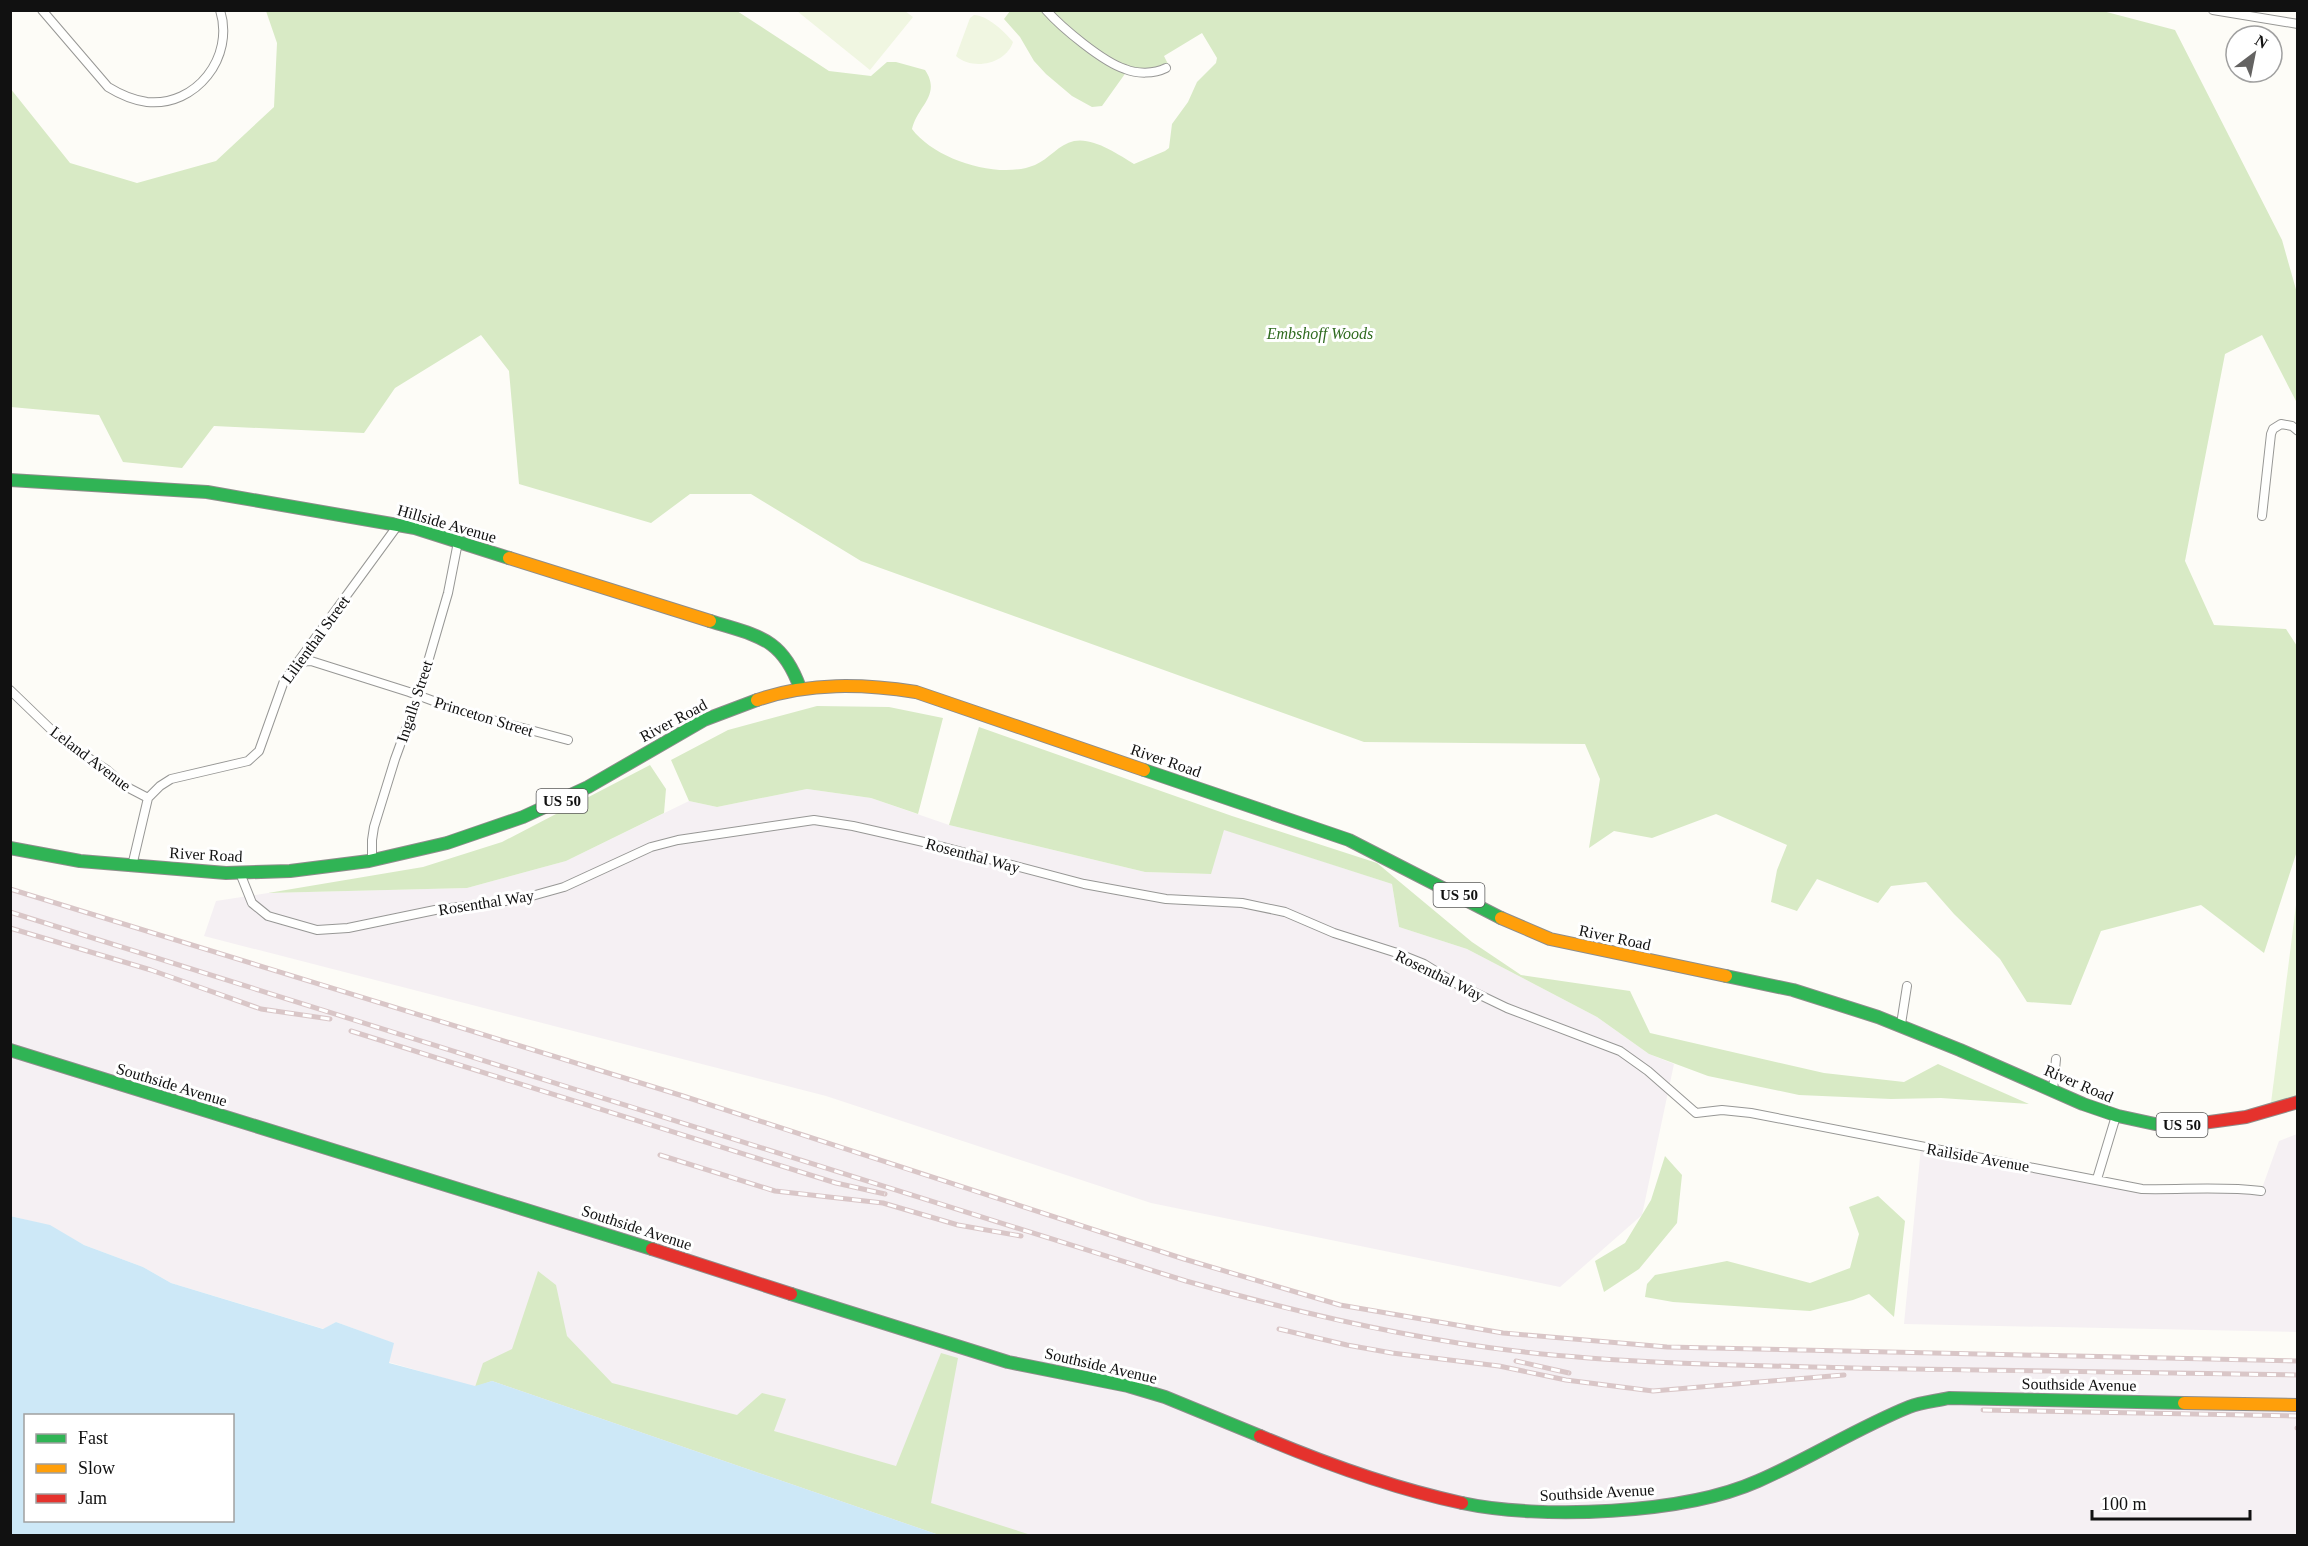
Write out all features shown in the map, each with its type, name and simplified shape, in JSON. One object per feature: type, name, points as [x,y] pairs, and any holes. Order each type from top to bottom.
[{"type":"street","points":[[42,10],[101,81],[121,95],[142,101],[164,102],[182,96],[206,79],[217,62],[222,48],[224,28],[220,10]]},
{"type":"street","points":[[1046,10],[1065,29],[1115,65],[1143,72],[1166,68]]},
{"type":"street","points":[[2213,10],[2298,24]]},
{"type":"street","points":[[2262,516],[2270,437],[2273,429],[2281,424],[2292,426],[2298,431]]},
{"type":"street","name":"Hillside Avenue","points":[[10,480],[207,492],[433,533],[760,637],[774,644],[785,654],[793,667],[800,688]]},
{"type":"street","name":"Lilienthal Street","points":[[148,798],[171,779],[244,762],[254,756],[263,744],[277,695],[284,681],[398,525]]},
{"type":"street","name":"Ingalls Street","points":[[372,859],[374,827],[418,696],[453,573],[458,542]]},
{"type":"street","name":"Princeton Street","points":[[298,662],[311,661],[466,713],[568,740]]},
{"type":"street","name":"River Road","points":[[10,848],[52,858],[240,873],[304,870],[372,859],[439,845],[517,820],[561,801],[711,717],[767,696],[800,688],[830,685],[880,686],[916,692],[1348,840],[1385,856],[1513,924],[1550,939],[1831,1000],[1901,1024],[2116,1116],[2158,1125],[2204,1124],[2248,1116],[2298,1102]]},
{"type":"street","name":"Leland Avenue","points":[[10,690],[64,742],[107,770],[125,786],[148,798]]},
{"type":"street","points":[[132,866],[148,798]]},
{"type":"street","name":"Rosenthal Way","points":[[240,873],[252,903],[268,916],[317,930],[348,928],[435,910],[521,899],[564,887],[651,847],[678,840],[814,820],[853,826],[1084,884],[1166,898],[1242,903],[1285,912],[1334,933],[1424,964],[1455,983],[1507,1008],[1620,1051],[1648,1071],[1696,1113]]},
{"type":"street","points":[[1901,1024],[1907,986]]},
{"type":"street","name":"Southside Avenue","points":[[10,1050],[398,1172],[507,1203],[971,1351],[1008,1362],[1128,1386],[1165,1397],[1307,1456],[1372,1479],[1414,1493],[1485,1508],[1587,1512],[1659,1506],[1711,1498],[1756,1482],[1911,1406],[1939,1399],[2298,1405]]},
{"type":"street","points":[[2053,1090],[2056,1059]]},
{"type":"street","name":"Railside Avenue","points":[[1696,1113],[1722,1110],[1751,1113],[2142,1189],[2183,1190],[2227,1187],[2261,1191]]},
{"type":"street","points":[[2097,1179],[2116,1116]]},
{"type":"shaded area","points":[[807,789],[871,798],[949,825],[1145,872],[1210,874],[1223,829],[1392,884],[1399,927],[1467,949],[1597,1017],[1649,1054],[1674,1064],[1642,1215],[1560,1287],[1151,1203],[826,1096],[204,936],[216,901],[268,893],[467,888],[566,861],[689,801],[717,807]]},
{"type":"shaded area","points":[[10,889],[683,1096],[1184,1259],[1340,1305],[1503,1333],[1667,1347],[2297,1361],[2297,1535],[939,1535],[475,1387],[388,1362],[393,1343],[336,1322],[324,1329],[171,1283],[143,1267],[84,1245],[50,1226],[11,1216]]},
{"type":"shaded area","points":[[2297,1134],[2297,1332],[1904,1324],[1921,1147],[2142,1189],[2261,1191],[2279,1141]]},
{"type":"green space","name":"Embshoff Woods","points":[[2099,10],[2175,30],[2282,240],[2297,293],[2297,403],[2262,335],[2225,354],[2185,561],[2214,625],[2286,629],[2297,646],[2297,851],[2264,953],[2201,905],[2101,931],[2071,1005],[2027,1002],[2000,959],[1954,914],[1926,882],[1891,886],[1878,903],[1817,879],[1797,911],[1771,902],[1777,870],[1787,845],[1716,814],[1652,838],[1614,831],[1589,848],[1600,779],[1585,744],[1364,742],[861,561],[751,494],[690,494],[651,523],[519,484],[509,371],[481,335],[395,388],[364,433],[214,426],[182,468],[123,462],[99,415],[11,407],[10,88],[70,163],[137,183],[216,161],[274,107],[277,43],[266,11],[737,11],[829,71],[871,76],[887,62],[896,62],[925,70],[930,79],[930,94],[912,129],[922,140],[952,158],[986,168],[1004,170],[1035,165],[1064,145],[1081,140],[1113,151],[1134,164],[1165,151],[1169,148],[1172,124],[1188,102],[1197,82],[1216,63],[1217,58],[1202,33],[1164,56],[1170,68],[1159,71],[1127,71],[1102,106],[1092,107],[1072,96],[1034,61],[1020,37],[1004,19],[1010,11]]},
{"type":"green space","points":[[797,11],[905,11],[913,17],[870,70]]},
{"type":"green space","points":[[974,15],[990,21],[1013,42],[1004,56],[980,64],[963,61],[956,56],[970,18]]},
{"type":"green space","points":[[817,706],[889,707],[943,718],[918,814],[871,798],[807,789],[717,807],[689,801],[671,760],[728,730]]},
{"type":"green space","points":[[979,727],[1232,816],[1377,863],[1472,942],[1521,975],[1630,991],[1650,1033],[1824,1073],[1904,1082],[1938,1064],[2029,1104],[1941,1098],[1891,1099],[1799,1095],[1708,1076],[1649,1054],[1597,1017],[1467,949],[1399,927],[1392,884],[1224,830],[1211,874],[1145,872],[949,825]]},
{"type":"green space","points":[[650,765],[666,789],[664,813],[566,861],[467,888],[268,893],[423,867],[502,842]]},
{"type":"green space","points":[[2297,897],[2297,1102],[2270,1111]]},
{"type":"green space","points":[[1665,1156],[1682,1175],[1677,1223],[1639,1269],[1604,1292],[1595,1261],[1625,1243],[1651,1200]]},
{"type":"green space","points":[[1878,1196],[1905,1221],[1894,1317],[1869,1294],[1810,1311],[1673,1302],[1645,1297],[1647,1284],[1655,1275],[1727,1261],[1810,1283],[1850,1268],[1859,1234],[1849,1207]]},
{"type":"green space","points":[[538,1271],[556,1285],[567,1336],[612,1383],[737,1415],[762,1393],[786,1399],[774,1431],[896,1466],[941,1353],[958,1358],[931,1503],[1031,1535],[939,1535],[492,1381],[475,1387],[483,1363],[512,1349]]},
{"type":"water","points":[[10,1216],[50,1225],[84,1245],[143,1267],[171,1283],[323,1329],[336,1322],[394,1343],[389,1363],[475,1386],[492,1381],[939,1535],[11,1535]]},
{"type":"railway","points":[[10,889],[683,1096],[1184,1259],[1340,1305],[1503,1333],[1667,1347],[2298,1361]]},
{"type":"railway","points":[[10,912],[1186,1281],[1268,1303],[1391,1331],[1474,1346],[1642,1361],[1853,1368],[2298,1375]]},
{"type":"railway","points":[[10,928],[151,970],[261,1009],[330,1019]]},
{"type":"railway","points":[[351,1031],[836,1183],[885,1194]]},
{"type":"railway","points":[[660,1155],[775,1191],[883,1203],[958,1225],[1021,1236]]},
{"type":"railway","points":[[1279,1329],[1392,1353],[1499,1366],[1566,1380],[1653,1391],[1844,1375]]},
{"type":"railway","points":[[1516,1361],[1569,1373]]},
{"type":"railway","points":[[1983,1410],[2298,1416]]},
{"type":"traffic: fast","points":[[10,480],[207,492],[415,528],[509,558]]},
{"type":"traffic: fast","points":[[710,621],[754,635],[776,648],[793,671],[800,688]]},
{"type":"traffic: fast","points":[[10,848],[80,861],[226,873],[290,871],[369,861],[447,843],[523,817],[588,787],[704,720],[757,700]]},
{"type":"traffic: fast","points":[[1144,770],[1349,840],[1501,918]]},
{"type":"traffic: fast","points":[[1726,976],[1793,990],[1878,1017],[2083,1104],[2118,1116],[2155,1124],[2188,1125]]},
{"type":"traffic: fast","points":[[10,1050],[652,1249]]},
{"type":"traffic: fast","points":[[791,1294],[1008,1362],[1128,1386],[1165,1397],[1260,1436]]},
{"type":"traffic: fast","points":[[1462,1503],[1494,1508],[1571,1512],[1612,1511],[1692,1501],[1758,1481],[1909,1407],[1949,1398],[2184,1403]]},
{"type":"traffic: slow","points":[[509,558],[710,621]]},
{"type":"traffic: slow","points":[[757,700],[816,687],[856,686],[916,692],[1144,770]]},
{"type":"traffic: slow","points":[[1501,918],[1550,939],[1726,976]]},
{"type":"traffic: slow","points":[[2184,1403],[2298,1405]]},
{"type":"traffic: jam","points":[[2188,1125],[2246,1117],[2298,1102]]},
{"type":"traffic: jam","points":[[652,1249],[791,1294]]},
{"type":"traffic: jam","points":[[1260,1436],[1360,1474],[1462,1503]]}]
